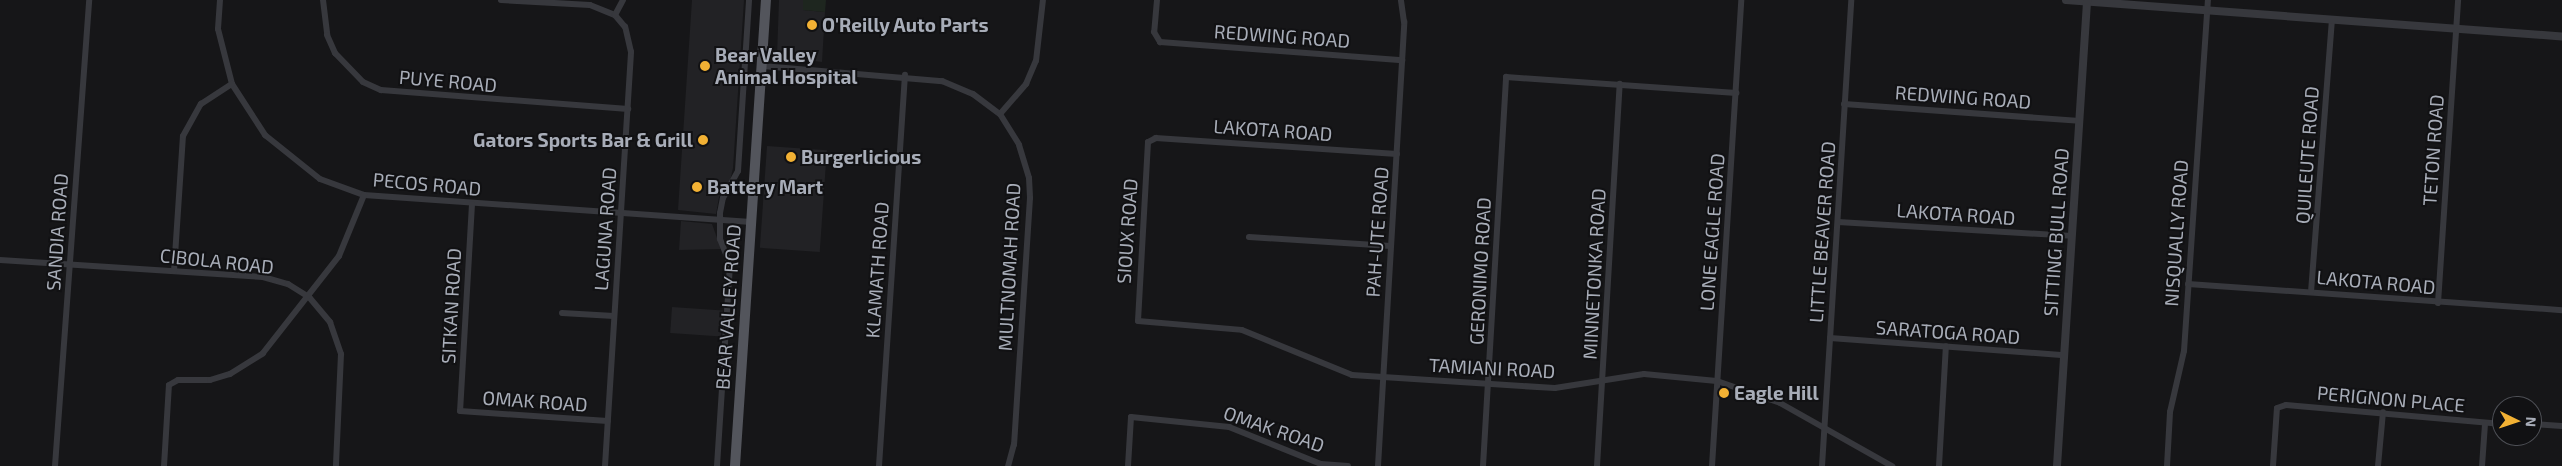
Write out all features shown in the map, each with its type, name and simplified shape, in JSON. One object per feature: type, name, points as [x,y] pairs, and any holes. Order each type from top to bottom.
[{"type":"main road","name":"BEAR VALLEY ROAD","points":[[735,466],[766,0]]},
{"type":"street","name":"SANDIA ROAD","points":[[55,466],[89,0]]},
{"type":"street","name":"PECOS ROAD","points":[[220,0],[218,29],[232,84],[265,135],[286,154],[320,178],[364,195],[751,222]]},
{"type":"street","name":"PUYE ROAD","points":[[323,0],[326,35],[335,53],[363,82],[381,90],[628,109]]},
{"type":"street","points":[[501,0],[590,5],[615,15],[623,0]]},
{"type":"street","points":[[718,466],[730,264],[720,239],[720,220],[723,198],[738,171],[749,0]]},
{"type":"street","points":[[1000,114],[1026,84],[1036,61],[1043,0]]},
{"type":"street","name":"REDWING ROAD","points":[[1157,0],[1154,32],[1160,42],[1402,60]]},
{"type":"street","name":"PAH-UTE ROAD","points":[[1378,466],[1404,22],[1401,0]]},
{"type":"street","name":"LONE EAGLE ROAD","points":[[1712,466],[1741,0]]},
{"type":"street","name":"LITTLE BEAVER ROAD","points":[[1822,466],[1851,0]]},
{"type":"street","points":[[2066,0],[2562,36]]},
{"type":"street","name":"NISQUALLY ROAD","points":[[2167,466],[2170,412],[2184,351],[2208,0]]},
{"type":"street","name":"TETON ROAD","points":[[2438,303],[2458,0]]},
{"type":"street","name":"SITTING BULL ROAD","points":[[2057,466],[2087,1]]},
{"type":"street","name":"LAGUNA ROAD","points":[[605,466],[631,52],[625,27],[615,15]]},
{"type":"street","name":"QUILEUTE ROAD","points":[[2311,292],[2332,20]]},
{"type":"street","name":"MULTNOMAH ROAD","points":[[762,66],[905,75],[942,81],[973,94],[1000,114],[1025,162],[1030,198],[1014,444],[1008,466]]},
{"type":"street","name":"KLAMATH ROAD","points":[[879,466],[905,75]]},
{"type":"street","name":"GERONIMO ROAD","points":[[1483,466],[1506,77],[1620,84]]},
{"type":"street","points":[[174,271],[183,136],[201,104],[232,84]]},
{"type":"street","points":[[1620,84],[1736,93]]},
{"type":"street","name":"MINNETONKA ROAD","points":[[1597,466],[1620,84]]},
{"type":"street","name":"REDWING ROAD","points":[[1844,104],[2079,121]]},
{"type":"street","name":"LAKOTA ROAD","points":[[1148,142],[1156,138],[1173,138],[1397,154]]},
{"type":"street","name":"SIOUX ROAD","points":[[1138,321],[1148,142]]},
{"type":"street","points":[[164,466],[169,385],[178,380],[210,380],[230,374],[263,353],[309,297],[339,256],[364,195]]},
{"type":"street","name":"SITKAN ROAD","points":[[460,411],[472,204]]},
{"type":"street","name":"LAKOTA ROAD","points":[[1838,222],[2072,236]]},
{"type":"street","points":[[1249,237],[1390,246]]},
{"type":"street","name":"CIBOLA ROAD","points":[[0,260],[263,277],[288,284],[309,297],[330,322],[341,354],[336,466]]},
{"type":"street","name":"LAKOTA ROAD","points":[[2188,284],[2438,303],[2562,310]]},
{"type":"street","points":[[562,313],[614,316]]},
{"type":"street","name":"TAMIANI ROAD","points":[[1138,321],[1242,330],[1352,375],[1555,388],[1603,380],[1662,374],[1717,381],[1760,394],[1825,426],[1892,466]]},
{"type":"street","name":"SARATOGA ROAD","points":[[1830,338],[2064,355]]},
{"type":"street","points":[[1939,466],[1946,346]]},
{"type":"street","name":"PERIGNON PLACE","points":[[2273,466],[2277,408],[2286,405],[2382,412],[2492,424]]},
{"type":"street","name":"OMAK ROAD","points":[[460,411],[608,421]]},
{"type":"street","points":[[2378,466],[2382,412]]},
{"type":"street","name":"OMAK ROAD","points":[[1128,466],[1131,417],[1229,427],[1321,464],[1348,466]]},
{"type":"street","points":[[2482,466],[2485,424]]},
{"type":"street","points":[[2542,425],[2562,426]]},
{"type":"shaded area","points":[[692,0],[744,0],[733,168],[730,181],[719,197],[716,214],[678,210]]},
{"type":"shaded area","points":[[779,0],[803,0],[803,10],[825,12],[822,62],[777,56]]},
{"type":"shaded area","points":[[803,0],[826,0],[825,12],[803,10]]},
{"type":"shaded area","points":[[767,146],[827,150],[820,252],[760,248]]},
{"type":"shaded area","points":[[681,221],[712,224],[721,249],[679,250]]},
{"type":"shaded area","points":[[672,307],[723,311],[721,336],[670,333]]},
{"type":"place","name":"O'Reilly Auto Parts","points":[[812,25]]},
{"type":"place","name":"Bear Valley Animal Hospital","points":[[705,66]]},
{"type":"place","name":"Gators Sports Bar & Grill","points":[[703,140]]},
{"type":"place","name":"Burgerlicious","points":[[791,157]]},
{"type":"place","name":"Battery Mart","points":[[697,187]]},
{"type":"place","name":"Eagle Hill","points":[[1724,393]]}]
